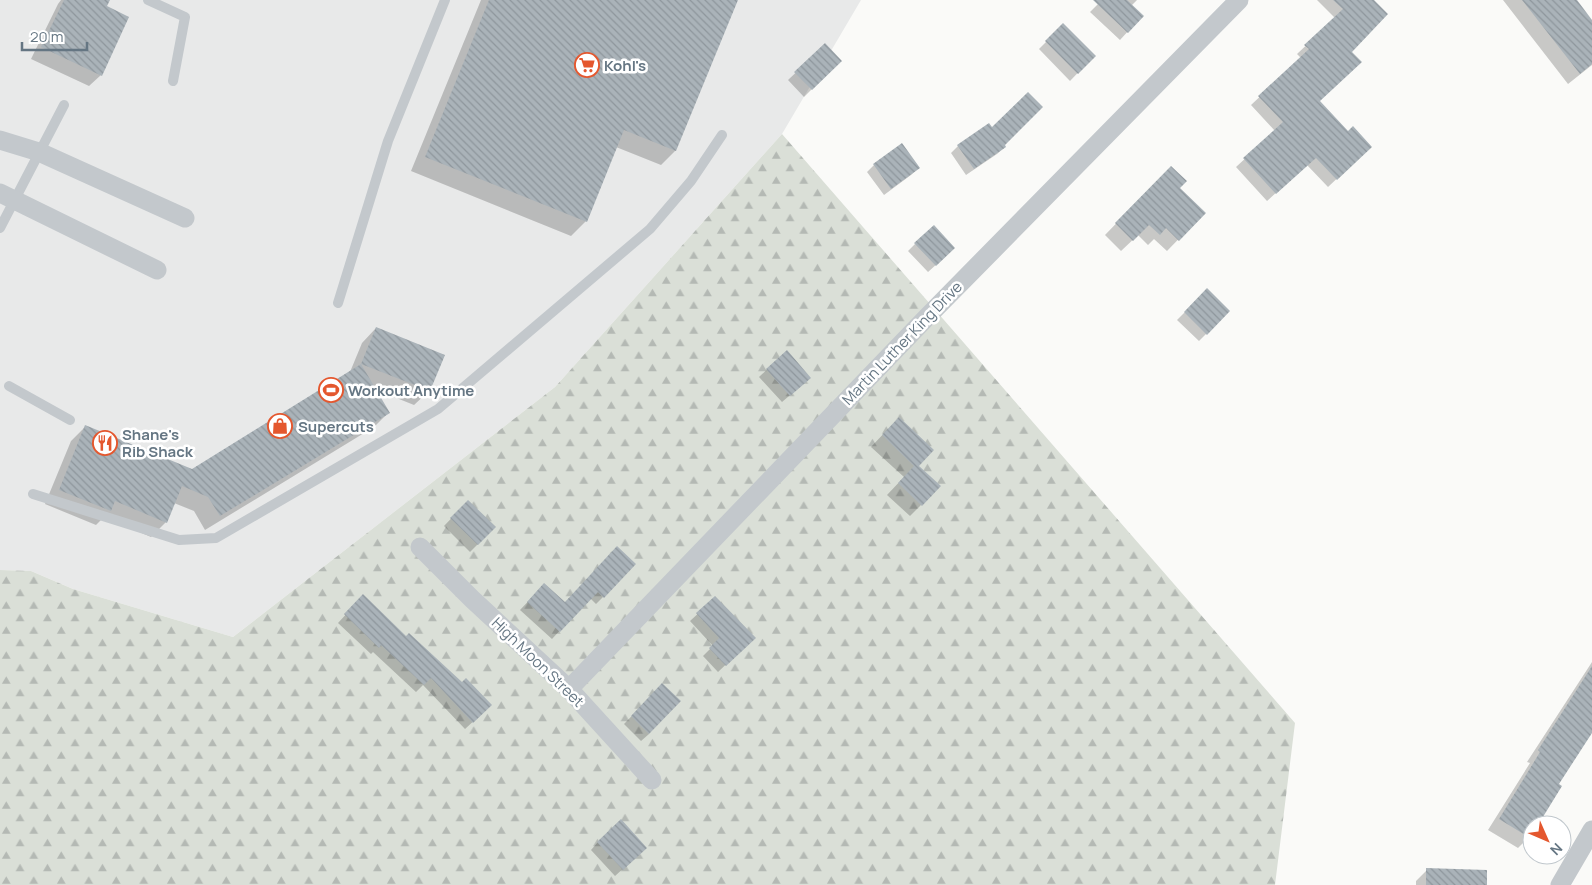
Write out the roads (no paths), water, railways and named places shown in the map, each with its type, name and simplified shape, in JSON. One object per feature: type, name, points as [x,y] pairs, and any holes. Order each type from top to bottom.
[{"type":"street","name":"Martin Luther King Drive","points":[[569,689],[926,318],[1239,0]]},
{"type":"street","points":[[0,140],[39,152],[185,218]]},
{"type":"street","points":[[7,197],[157,270]]},
{"type":"street","name":"High Moon Street","points":[[420,547],[472,599],[569,689],[652,780]]},
{"type":"street","points":[[1560,885],[1592,830]]},
{"type":"lane","points":[[148,0],[185,17],[173,81]]},
{"type":"lane","points":[[338,303],[388,141],[445,0]]},
{"type":"lane","points":[[0,228],[7,197],[39,152],[64,105]]},
{"type":"lane","points":[[33,494],[179,540],[216,538],[438,409],[650,229],[691,181],[722,135]]},
{"type":"lane","points":[[9,386],[70,420]]},
{"type":"place","name":"Kohl's","points":[[587,65]]},
{"type":"place","name":"Workout Anytime","points":[[331,390]]},
{"type":"place","name":"Supercuts","points":[[280,426]]},
{"type":"place","name":"Shane's Rib Shack","points":[[105,443]]}]
